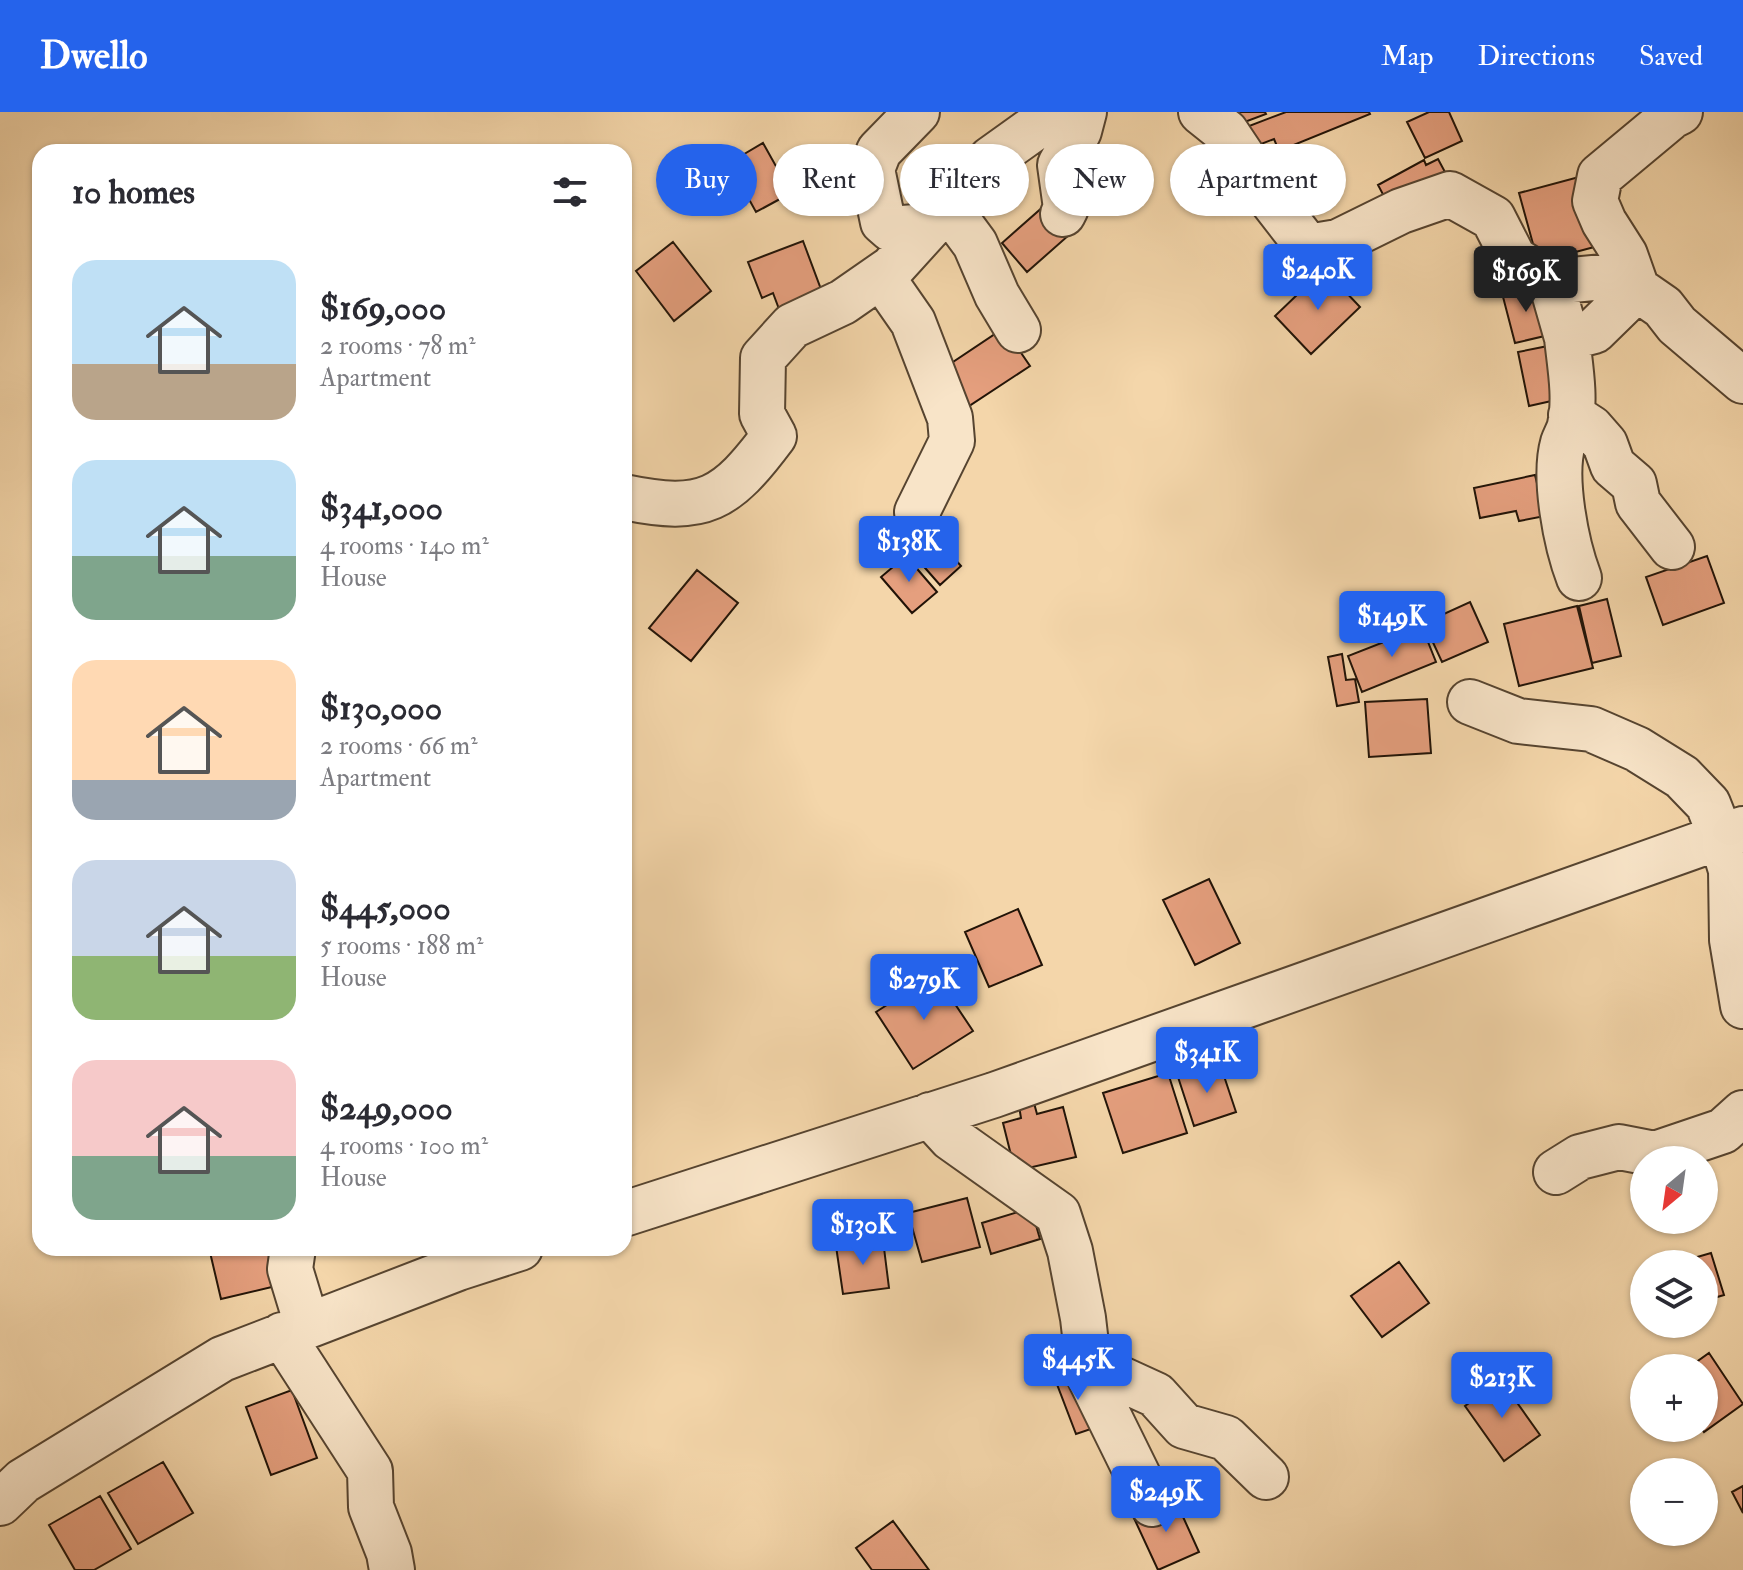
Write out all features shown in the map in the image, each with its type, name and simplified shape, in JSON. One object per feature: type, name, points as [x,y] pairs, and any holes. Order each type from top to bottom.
[{"type":"street","points":[[917,112],[879,151],[872,169],[883,222],[891,229],[938,216]]},
{"type":"street","points":[[1012,144],[1064,112]]},
{"type":"street","points":[[1072,144],[1084,112]]},
{"type":"street","points":[[1201,112],[1226,132],[1270,198],[1308,247],[1338,242],[1401,211],[1450,194],[1493,218],[1514,259],[1551,282],[1624,275],[1743,381]]},
{"type":"street","points":[[1637,289],[1625,255],[1595,201],[1600,176],[1680,112]]},
{"type":"street","points":[[632,499],[665,506],[713,498],[745,475],[774,436],[762,414],[763,358],[792,326],[843,302],[892,268],[938,216]]},
{"type":"street","points":[[938,216],[975,244],[997,295],[1018,330]]},
{"type":"street","points":[[881,276],[913,322],[950,418],[952,441],[917,512],[921,535]]},
{"type":"street","points":[[1551,282],[1567,338],[1571,368],[1571,415],[1562,445],[1561,482],[1570,555],[1579,578]]},
{"type":"street","points":[[1567,338],[1594,331],[1637,289]]},
{"type":"street","points":[[1571,415],[1591,428],[1605,444],[1613,466],[1634,484],[1638,503],[1672,547]]},
{"type":"street","points":[[1470,702],[1518,721],[1591,729],[1637,749],[1682,777],[1708,804],[1732,833],[1732,940],[1743,1006]]},
{"type":"street","points":[[632,1211],[930,1115],[1732,833]]},
{"type":"street","points":[[1556,1172],[1580,1157],[1619,1147],[1655,1154],[1723,1131],[1743,1113]]},
{"type":"street","points":[[930,1115],[951,1138],[1058,1214],[1070,1251],[1083,1318],[1090,1378],[1152,1504]]},
{"type":"street","points":[[292,1256],[290,1269],[295,1330],[370,1471],[371,1507],[389,1553],[392,1570]]},
{"type":"street","points":[[0,1503],[23,1481],[222,1359],[295,1330],[439,1261],[470,1256]]},
{"type":"street","points":[[1090,1378],[1121,1379],[1156,1395],[1184,1426],[1226,1438],[1266,1477]]},
{"type":"building","points":[[1237,112],[1265,112],[1266,114],[1242,123]]},
{"type":"building","points":[[1286,112],[1370,114],[1296,144],[1276,144],[1274,139],[1255,144],[1249,126]]},
{"type":"building","points":[[1429,112],[1449,112],[1462,141],[1425,158],[1407,122]]},
{"type":"building","points":[[763,143],[773,161],[773,203],[757,211],[757,147]]},
{"type":"building","points":[[1438,159],[1445,172],[1387,202],[1378,185],[1424,160],[1426,165]]},
{"type":"building","points":[[1579,177],[1598,246],[1538,262],[1519,193]]},
{"type":"building","points":[[1044,206],[1045,216],[1053,216],[1069,235],[1027,272],[1002,243]]},
{"type":"building","points":[[803,241],[822,292],[779,309],[773,293],[762,298],[748,262]]},
{"type":"building","points":[[673,242],[711,291],[674,321],[636,271]]},
{"type":"building","points":[[1324,269],[1360,307],[1311,354],[1275,316]]},
{"type":"building","points":[[1536,284],[1549,335],[1515,343],[1502,293]]},
{"type":"building","points":[[1004,328],[1030,366],[966,408],[941,370]]},
{"type":"building","points":[[1553,345],[1565,398],[1529,406],[1518,352]]},
{"type":"building","points":[[1535,475],[1545,516],[1519,521],[1516,511],[1480,518],[1474,488]]},
{"type":"building","points":[[934,535],[961,566],[940,585],[912,553]]},
{"type":"building","points":[[906,556],[937,592],[912,613],[881,577]]},
{"type":"building","points":[[1707,556],[1724,603],[1663,625],[1646,577]]},
{"type":"building","points":[[697,570],[738,603],[691,661],[649,628]]},
{"type":"building","points":[[1607,599],[1621,656],[1592,663],[1579,606]]},
{"type":"building","points":[[1470,602],[1488,642],[1442,662],[1424,623]]},
{"type":"building","points":[[1577,606],[1593,668],[1519,686],[1504,624]]},
{"type":"building","points":[[1422,627],[1436,662],[1362,692],[1348,656]]},
{"type":"building","points":[[1342,654],[1346,680],[1355,679],[1359,702],[1337,706],[1328,657]]},
{"type":"building","points":[[1427,699],[1431,753],[1369,757],[1365,702]]},
{"type":"building","points":[[1209,879],[1240,943],[1195,965],[1163,900]]},
{"type":"building","points":[[1018,909],[1042,965],[989,987],[965,932]]},
{"type":"building","points":[[935,974],[973,1031],[913,1069],[876,1012]]},
{"type":"building","points":[[1220,1064],[1236,1112],[1194,1126],[1178,1077]]},
{"type":"building","points":[[1168,1073],[1187,1133],[1123,1153],[1103,1093]]},
{"type":"building","points":[[1034,1103],[1037,1114],[1063,1107],[1076,1157],[1015,1171],[1003,1123],[1021,1118],[1019,1106]]},
{"type":"building","points":[[967,1198],[980,1247],[922,1262],[908,1213]]},
{"type":"building","points":[[1031,1208],[1040,1239],[991,1254],[982,1223]]},
{"type":"building","points":[[883,1240],[889,1288],[843,1294],[836,1246]]},
{"type":"building","points":[[211,1256],[269,1256],[276,1286],[221,1299]]},
{"type":"building","points":[[1399,1262],[1429,1303],[1382,1337],[1351,1296]]},
{"type":"building","points":[[1718,1276],[1724,1295],[1718,1297]]},
{"type":"building","points":[[1718,1366],[1743,1404],[1718,1422]]},
{"type":"building","points":[[1079,1370],[1100,1426],[1076,1434],[1055,1379]]},
{"type":"building","points":[[1501,1380],[1540,1435],[1504,1461],[1465,1406]]},
{"type":"building","points":[[292,1390],[317,1458],[271,1475],[246,1407]]},
{"type":"building","points":[[163,1462],[193,1513],[138,1544],[108,1493]]},
{"type":"building","points":[[1743,1486],[1743,1513],[1732,1492]]},
{"type":"building","points":[[100,1496],[131,1549],[94,1570],[75,1570],[49,1525]]},
{"type":"building","points":[[1174,1497],[1199,1552],[1158,1570],[1133,1516]]},
{"type":"building","points":[[893,1521],[929,1570],[872,1570],[856,1548]]}]
